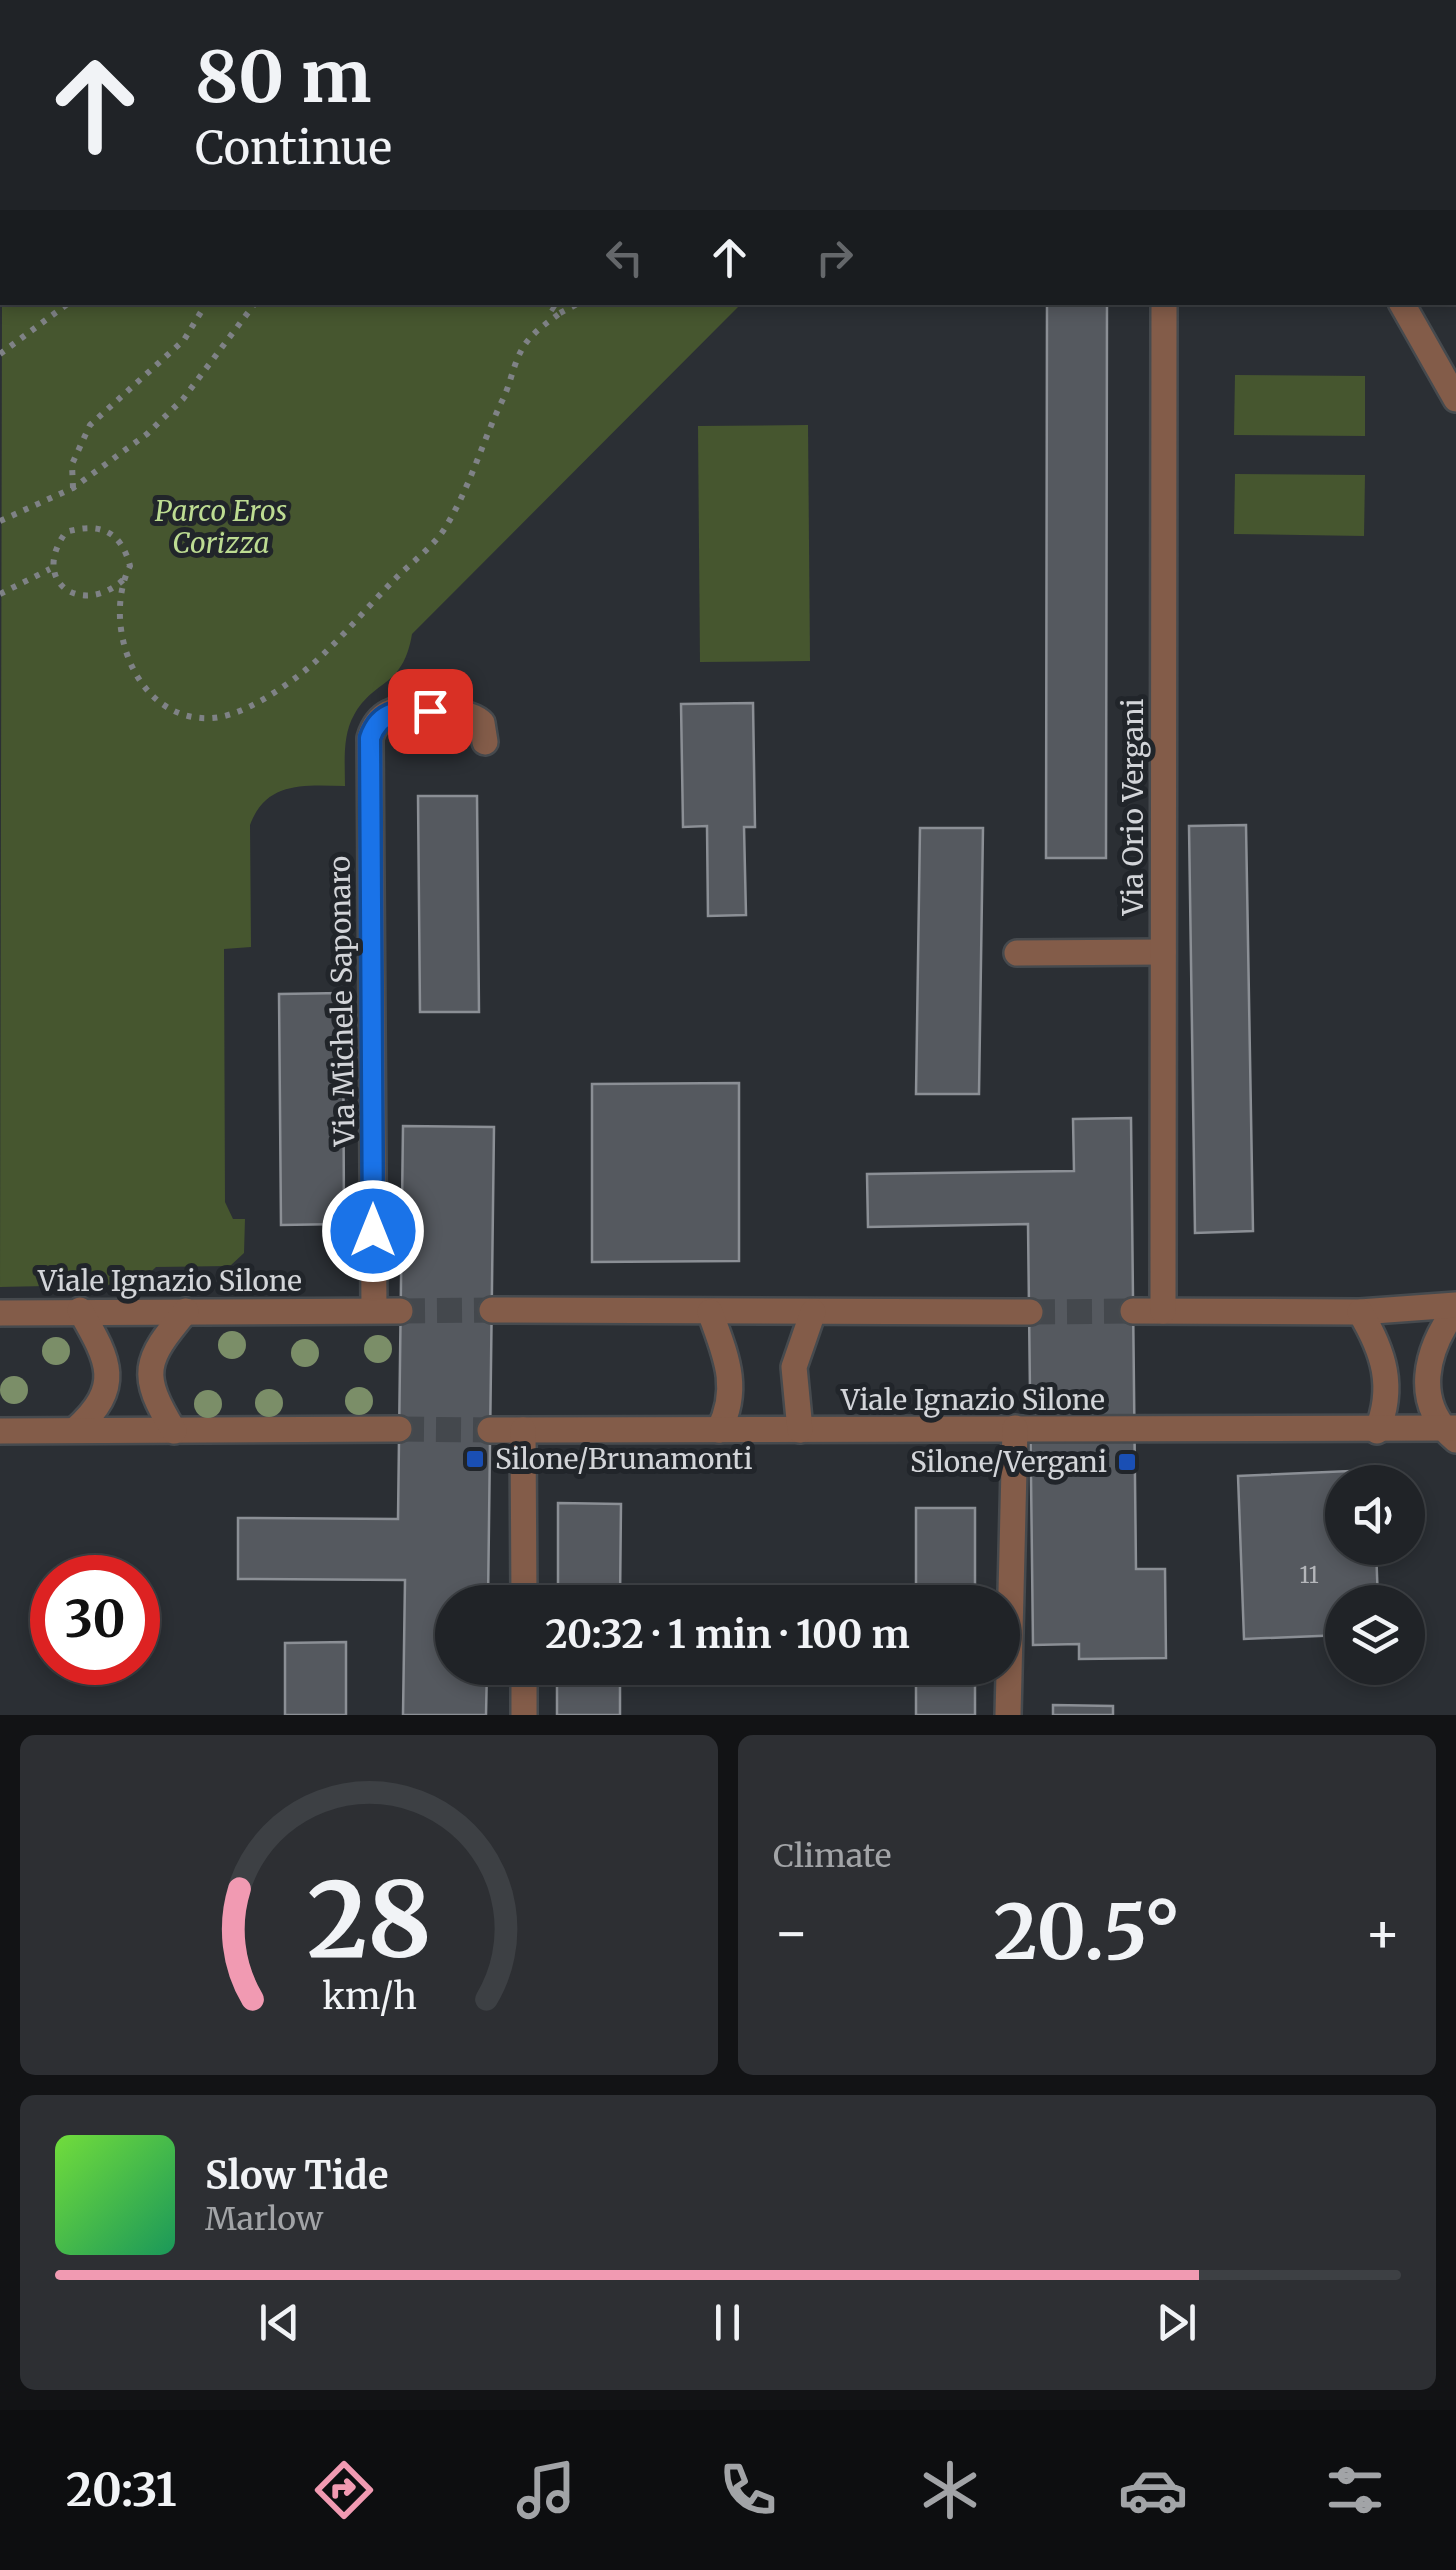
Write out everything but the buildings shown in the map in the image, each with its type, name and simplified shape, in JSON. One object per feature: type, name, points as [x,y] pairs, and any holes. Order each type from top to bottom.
[{"type":"street","name":"Via Orio Vergani","points":[[1163,1311],[1164,305]]},
{"type":"street","points":[[1403,305],[1456,398]]},
{"type":"street","name":"Via Michele Saponaro","points":[[387,1310],[369,811],[370,738],[387,714],[472,712],[482,723],[484,742]]},
{"type":"street","points":[[1016,953],[1164,952]]},
{"type":"street","points":[[1133,1311],[1360,1312],[1456,1308]]},
{"type":"street","points":[[1452,1432],[1426,1375],[1437,1335],[1456,1308]]},
{"type":"street","points":[[75,1430],[103,1400],[108,1384],[103,1353],[80,1310]]},
{"type":"street","points":[[174,1431],[150,1389],[148,1372],[158,1344],[186,1310]]},
{"type":"street","name":"Viale Ignazio Silone","points":[[0,1313],[387,1310]]},
{"type":"street","points":[[492,1310],[1030,1312]]},
{"type":"street","points":[[710,1312],[732,1381],[719,1430]]},
{"type":"street","points":[[800,1430],[794,1367],[813,1312]]},
{"type":"street","points":[[1360,1312],[1376,1339],[1387,1384],[1386,1409],[1376,1431]]},
{"type":"street","points":[[1008,1715],[1015,1428]]},
{"type":"street","name":"Viale Ignazio Silone","points":[[490,1430],[1015,1428],[1452,1432]]},
{"type":"street","points":[[0,1430],[399,1430]]},
{"type":"street","points":[[523,1430],[524,1585]]},
{"type":"street","points":[[524,1685],[524,1715]]},
{"type":"path","points":[[0,354],[66,305]]},
{"type":"path","points":[[73,488],[72,464],[90,424],[184,340],[205,305]]},
{"type":"path","points":[[0,522],[73,488],[147,434],[184,399],[254,305]]},
{"type":"path","points":[[548,305],[560,313]]},
{"type":"path","points":[[122,580],[121,647],[136,676],[160,700],[210,718],[244,709],[295,678],[446,528],[472,476],[486,428],[504,397],[516,359],[530,338],[575,305]]},
{"type":"path","points":[[95,526],[115,534],[125,548],[130,566],[122,580],[96,597],[78,595],[62,586],[50,569],[52,550],[66,532],[95,526]]},
{"type":"path","points":[[0,594],[50,569]]},
{"type":"green space","name":"Parco Eros Corizza","points":[[2,305],[740,305],[412,634],[402,664],[362,703],[350,723],[345,786],[288,789],[266,800],[257,811],[250,825],[251,947],[224,949],[225,1202],[233,1219],[245,1219],[244,1253],[230,1266],[156,1267],[138,1284],[0,1287]]},
{"type":"green space","points":[[1235,375],[1365,376],[1365,436],[1234,435]]},
{"type":"green space","points":[[808,425],[810,661],[700,662],[698,426]]},
{"type":"green space","points":[[1235,474],[1365,475],[1364,536],[1234,534]]},
{"type":"tunnel","points":[[400,1311],[492,1310]]},
{"type":"tunnel","points":[[1030,1312],[1133,1311]]},
{"type":"tunnel","points":[[399,1429],[490,1430]]},
{"type":"place","name":"Silone/Brunamonti","points":[[475,1459]]},
{"type":"place","name":"Silone/Vergani","points":[[1127,1462]]},
{"type":"route","points":[[373,1231],[370,738],[380,719],[394,710],[430,711]]}]
